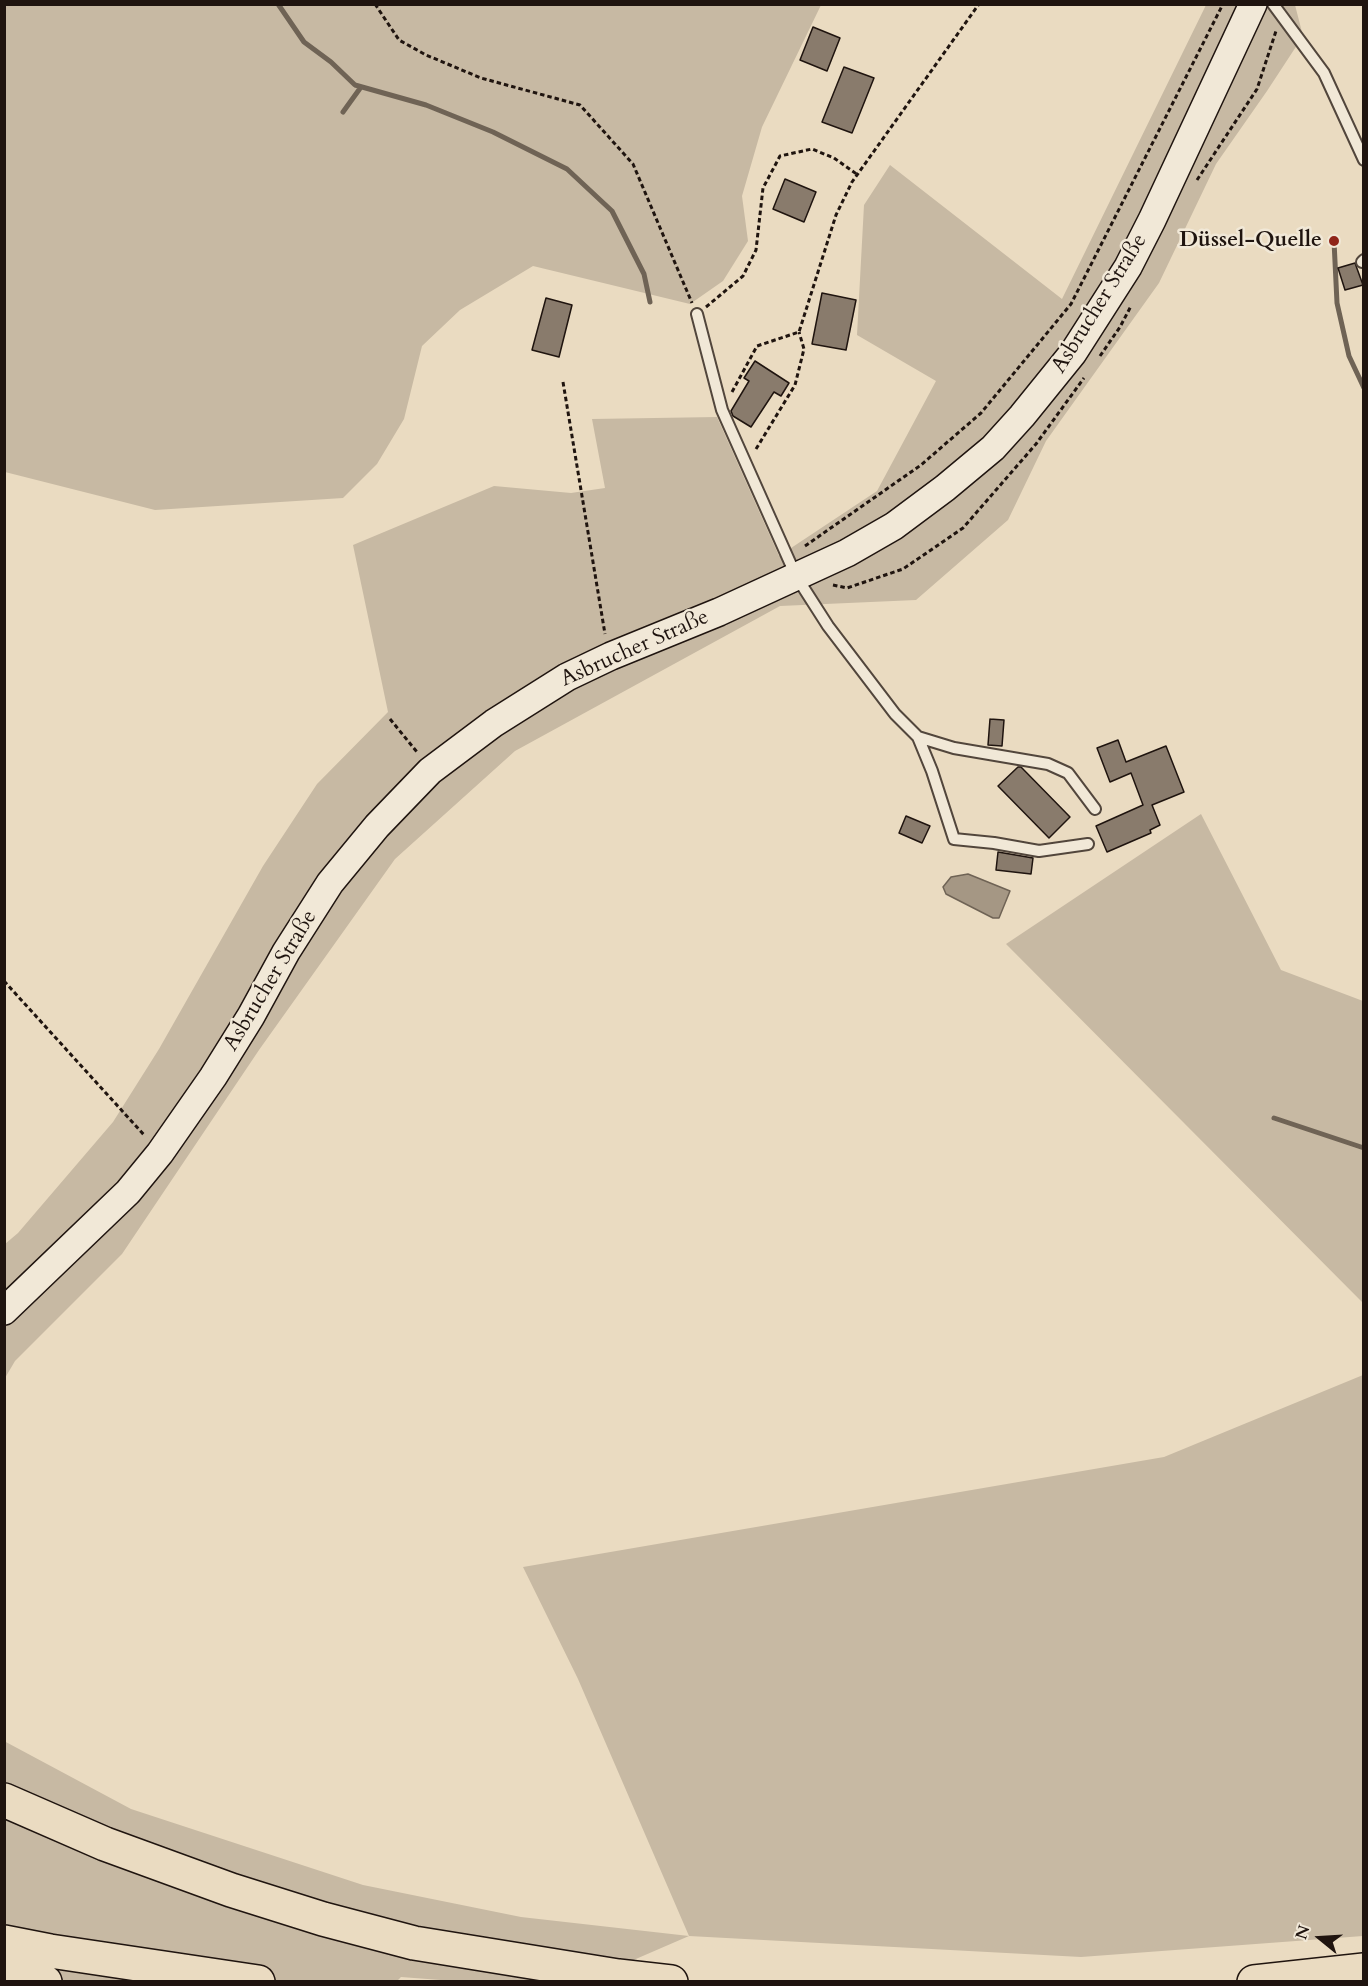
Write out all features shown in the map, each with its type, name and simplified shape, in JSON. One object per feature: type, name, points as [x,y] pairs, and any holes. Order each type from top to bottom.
[{"type":"highway","points":[[4,1800],[105,1844],[231,1890],[323,1919],[414,1943],[618,1976],[671,1982]]},
{"type":"highway","points":[[4,1942],[258,1982]]},
{"type":"highway","points":[[1254,1982],[1364,1970]]},
{"type":"highway","points":[[4,1973],[45,1982]]},
{"type":"main road","name":"Asbrucher Straße","points":[[4,1311],[128,1192],[160,1153],[213,1077],[251,1016],[286,952],[330,883],[377,826],[430,771],[494,723],[567,677],[611,656],[719,612],[792,567],[847,553],[894,526],[993,448],[1047,387],[1096,319],[1128,267],[1253,4]]},
{"type":"lane","points":[[1273,4],[1324,73],[1364,160]]},
{"type":"lane","points":[[697,314],[722,410],[792,567],[828,626],[895,714],[918,737],[932,771],[954,839],[1039,851],[1088,844]]},
{"type":"lane","points":[[918,737],[954,748],[1048,764],[1068,773],[1095,809]]},
{"type":"path","points":[[375,4],[399,40],[426,55],[481,78],[580,105],[633,164],[697,314],[743,276],[756,250],[763,188],[780,156],[812,149],[834,158],[858,175]]},
{"type":"path","points":[[747,465],[795,385],[804,349],[799,332],[836,215],[858,175],[979,4]]},
{"type":"path","points":[[792,567],[921,465],[981,413],[1071,304],[1223,4]]},
{"type":"path","points":[[722,410],[757,345],[799,332]]},
{"type":"path","points":[[563,382],[606,639],[611,656]]},
{"type":"path","points":[[390,720],[430,771]]},
{"type":"path","points":[[4,981],[160,1153]]},
{"type":"shaded area","points":[[5,4],[821,5],[762,127],[742,196],[748,241],[723,281],[690,304],[533,266],[460,310],[422,346],[404,419],[377,464],[343,498],[155,510],[5,472]]},
{"type":"shaded area","points":[[1206,5],[1258,5],[1262,12],[1266,5],[1295,5],[1303,36],[1216,164],[1159,283],[1046,441],[1008,520],[916,600],[780,606],[515,751],[395,859],[259,1050],[122,1254],[15,1361],[5,1378],[5,1244],[18,1233],[113,1122],[159,1049],[263,866],[317,784],[388,712],[353,545],[494,486],[571,493],[605,488],[592,419],[717,417],[779,556],[877,491],[936,381],[857,335],[864,205],[890,165],[1062,299]]},
{"type":"shaded area","points":[[1201,814],[1281,970],[1363,1001],[1363,1303],[1006,944]]},
{"type":"shaded area","points":[[968,874],[1010,891],[999,918],[993,918],[946,894],[943,887],[951,877]]},
{"type":"shaded area","points":[[1363,1375],[1363,1936],[1081,1957],[689,1936],[578,1679],[523,1567],[1164,1457]]},
{"type":"shaded area","points":[[4,1741],[131,1809],[363,1885],[521,1917],[689,1936],[585,1981],[467,1982],[401,1977],[396,1982],[5,1981]]},
{"type":"building","points":[[813,27],[840,38],[827,71],[800,60]]},
{"type":"building","points":[[844,67],[874,78],[852,133],[822,122]]},
{"type":"building","points":[[785,179],[816,192],[804,222],[773,209]]},
{"type":"building","points":[[1355,263],[1363,285],[1345,290],[1338,268]]},
{"type":"building","points":[[822,293],[856,300],[846,350],[812,344]]},
{"type":"building","points":[[546,298],[572,305],[559,357],[532,350]]},
{"type":"building","points":[[755,361],[789,383],[781,396],[774,392],[751,427],[733,416],[731,411],[749,381],[744,378]]},
{"type":"building","points":[[990,719],[1004,720],[1002,746],[988,745]]},
{"type":"building","points":[[1118,740],[1126,762],[1166,746],[1184,792],[1152,805],[1160,825],[1150,830],[1151,833],[1107,852],[1096,826],[1143,805],[1131,773],[1110,782],[1097,748]]},
{"type":"building","points":[[1018,767],[1021,767],[1070,817],[1049,838],[998,786]]},
{"type":"building","points":[[906,816],[930,826],[922,843],[899,833]]},
{"type":"building","points":[[998,852],[1033,858],[1031,874],[996,870]]},
{"type":"waterway","points":[[278,4],[304,42],[331,62],[355,85],[426,105],[493,132],[567,169],[612,211],[644,274],[650,302]]},
{"type":"waterway","points":[[343,112],[361,87]]},
{"type":"waterway","points":[[1334,241],[1337,303],[1349,356],[1364,388]]},
{"type":"waterway","points":[[1274,1118],[1364,1148]]},
{"type":"place","name":"Düssel-Quelle","points":[[1334,241]]}]
